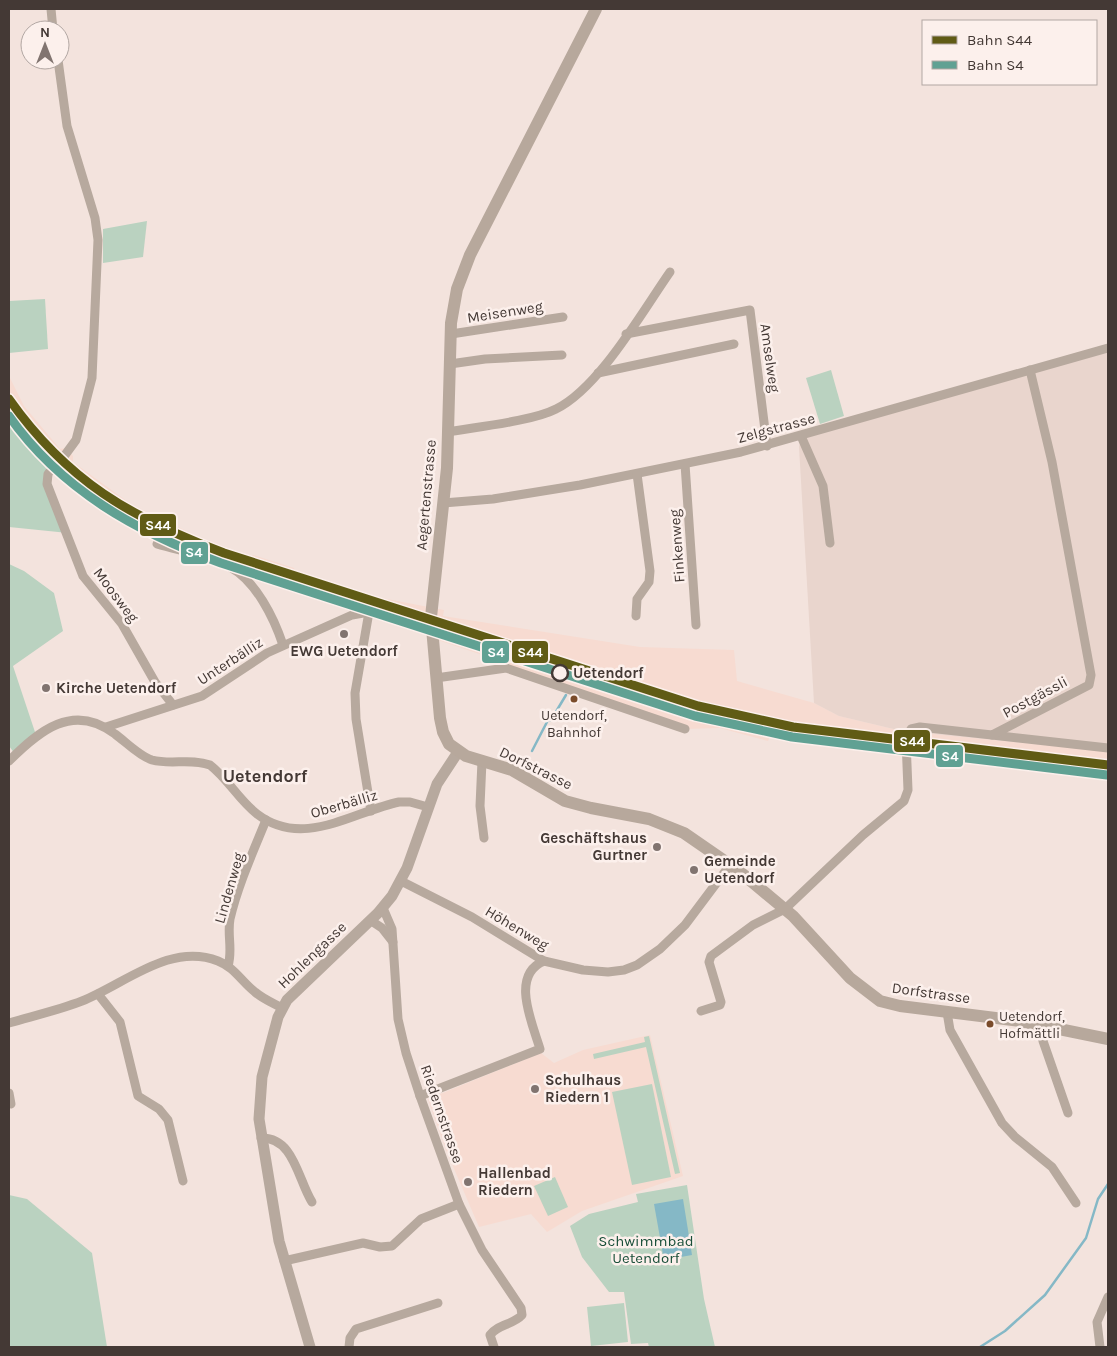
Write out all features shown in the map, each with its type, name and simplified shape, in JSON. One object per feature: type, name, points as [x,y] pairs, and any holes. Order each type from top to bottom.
[{"type":"main road","name":"Aegertenstrasse","points":[[431,629],[433,587],[443,503],[448,432],[453,308],[461,276],[596,9]]},
{"type":"main road","points":[[431,629],[443,732],[449,744],[458,752]]},
{"type":"main road","name":"Dorfstrasse","points":[[458,752],[507,768],[546,792],[570,802],[635,816],[666,825],[684,833],[730,864],[806,928],[850,978],[873,998],[892,1005],[1040,1025],[1108,1039]]},
{"type":"street","points":[[59,70],[67,126],[95,218],[98,240],[92,378],[76,440],[65,455]]},
{"type":"street","points":[[448,432],[555,410],[576,395],[598,372],[670,272]]},
{"type":"street","name":"Amselweg","points":[[626,334],[750,310],[767,446]]},
{"type":"street","name":"Meisenweg","points":[[451,334],[563,317]]},
{"type":"street","points":[[598,372],[734,344]]},
{"type":"street","name":"Zelgstrasse","points":[[443,503],[468,503],[511,497],[637,474],[767,446],[1108,348]]},
{"type":"street","points":[[450,364],[485,359],[562,355]]},
{"type":"street","name":"Postgässli","points":[[785,910],[904,801],[908,790],[906,740],[911,729],[920,727],[992,735],[1089,685],[1091,675],[1052,464],[1030,370]]},
{"type":"street","points":[[801,436],[823,486],[830,543]]},
{"type":"street","name":"Finkenweg","points":[[685,464],[696,625]]},
{"type":"street","name":"Moosweg","points":[[53,467],[48,474],[47,484],[83,576],[122,624],[155,682],[173,705]]},
{"type":"street","points":[[636,616],[637,599],[648,582],[650,571],[637,474]]},
{"type":"street","name":"Unterbälliz","points":[[157,544],[222,564],[237,572],[271,613],[283,645]]},
{"type":"street","points":[[369,612],[355,693],[356,720],[371,811]]},
{"type":"street","name":"Unterbälliz","points":[[106,727],[202,696],[250,662],[283,645],[352,615],[369,612],[392,614],[431,629]]},
{"type":"street","points":[[436,678],[506,668],[685,729]]},
{"type":"street","points":[[9,760],[36,735],[52,726],[87,720],[106,727]]},
{"type":"street","name":"Oberbälliz","points":[[106,727],[152,760],[200,763],[214,768],[251,809],[266,820],[296,830],[313,829],[404,802],[428,807]]},
{"type":"street","points":[[992,735],[1108,748]]},
{"type":"street","name":"Hohlengasse","points":[[310,1347],[284,1261],[261,1138],[260,1088],[282,1008],[294,991],[383,908],[401,881],[438,784],[458,752]]},
{"type":"street","name":"Dorfstrasse","points":[[482,761],[480,806],[484,838]]},
{"type":"street","name":"Lindenweg","points":[[228,966],[231,956],[230,921],[241,885],[266,820]]},
{"type":"street","name":"Höhenweg","points":[[401,881],[448,904],[544,961],[583,970],[608,972],[624,970],[649,959],[678,933],[730,864]]},
{"type":"street","name":"Riedernstrasse","points":[[383,908],[391,925],[398,1019],[406,1053],[420,1096],[459,1204],[482,1250],[521,1308],[522,1315],[519,1319],[494,1330],[490,1335],[494,1347]]},
{"type":"street","points":[[701,1011],[720,1005],[721,1002],[709,962],[710,956],[753,925],[785,910]]},
{"type":"street","points":[[370,920],[382,928],[393,942]]},
{"type":"street","points":[[9,1023],[58,1010],[98,994],[151,966],[176,958],[195,955],[208,957],[228,966],[257,994],[282,1008]]},
{"type":"street","points":[[420,1096],[540,1049],[524,990],[526,977],[531,968],[544,961]]},
{"type":"street","points":[[98,994],[120,1022],[138,1096],[165,1114],[168,1120],[182,1181]]},
{"type":"street","points":[[948,1012],[950,1030],[1002,1123],[1015,1137],[1052,1167],[1076,1203]]},
{"type":"street","points":[[1040,1025],[1043,1041],[1068,1113]]},
{"type":"street","points":[[9,1093],[11,1104]]},
{"type":"street","points":[[261,1138],[271,1139],[287,1149],[312,1202]]},
{"type":"street","points":[[284,1261],[363,1244],[388,1247],[395,1244],[421,1219],[459,1204]]},
{"type":"street","points":[[1100,1347],[1097,1322],[1108,1297]]},
{"type":"street","points":[[348,1347],[350,1338],[356,1329],[438,1303]]},
{"type":"shaded area","points":[[1108,348],[1108,751],[902,731],[839,716],[814,703],[799,447],[801,436]]},
{"type":"shaded area","points":[[9,376],[24,406],[60,449],[66,448],[73,456],[73,462],[132,505],[199,537],[251,557],[253,555],[294,568],[296,572],[356,593],[444,610],[443,616],[640,647],[734,650],[737,681],[814,703],[839,716],[902,731],[1108,751],[1108,770],[996,754],[899,743],[837,737],[770,736],[768,741],[720,728],[685,729],[506,668],[503,662],[432,638],[428,624],[266,575],[265,571],[154,535],[114,515],[45,465],[9,421]]},
{"type":"shaded area","points":[[650,1035],[683,1176],[582,1211],[547,1232],[531,1214],[479,1227],[446,1150],[428,1099],[541,1053],[554,1063],[583,1050]]},
{"type":"green space","points":[[147,221],[143,257],[103,263],[103,229]]},
{"type":"green space","points":[[45,299],[48,349],[9,353],[9,301]]},
{"type":"green space","points":[[831,370],[844,416],[820,424],[806,378]]},
{"type":"green space","points":[[9,421],[45,465],[68,533],[9,527]]},
{"type":"green space","points":[[9,564],[24,571],[54,593],[63,631],[13,666],[36,735],[15,754],[9,746]]},
{"type":"green space","points":[[649,1036],[680,1173],[675,1174],[646,1047],[594,1059],[593,1054],[645,1042],[644,1037]]},
{"type":"green space","points":[[652,1084],[671,1177],[632,1185],[612,1092]]},
{"type":"green space","points":[[555,1177],[568,1207],[548,1216],[534,1186]]},
{"type":"green space","name":"Schwimmbad Uetendorf","points":[[687,1185],[704,1299],[715,1347],[649,1347],[648,1343],[631,1344],[624,1292],[609,1292],[582,1257],[570,1226],[589,1214],[638,1202],[636,1194]]},
{"type":"green space","points":[[9,1195],[27,1199],[92,1253],[107,1347],[9,1347]]},
{"type":"green space","points":[[624,1303],[628,1342],[591,1346],[587,1307]]},
{"type":"water","points":[[683,1199],[692,1255],[664,1260],[654,1204]]},
{"type":"waterway","points":[[532,751],[548,720],[551,720],[566,695]]},
{"type":"waterway","points":[[980,1347],[1005,1331],[1045,1295],[1086,1238],[1098,1199],[1108,1184]]},
{"type":"tunnel","points":[[53,467],[65,455]]},
{"type":"rail line","name":"S44","points":[[9,399],[31,428],[54,453],[103,494],[159,526],[224,553],[698,706],[793,727],[1108,765]]},
{"type":"rail line","name":"S4","points":[[9,416],[52,466],[103,506],[160,537],[221,563],[695,716],[792,737],[1107,775]]},
{"type":"place","name":"EWG Uetendorf","points":[[344,634]]},
{"type":"place","name":"Uetendorf","points":[[560,673]]},
{"type":"place","name":"Kirche Uetendorf","points":[[46,688]]},
{"type":"place","name":"Uetendorf, Bahnhof","points":[[574,699]]},
{"type":"place","name":"Geschäftshaus Gurtner","points":[[657,847]]},
{"type":"place","name":"Gemeinde Uetendorf","points":[[694,870]]},
{"type":"place","name":"Uetendorf, Hofmättli","points":[[990,1024]]},
{"type":"place","name":"Schulhaus Riedern 1","points":[[535,1089]]},
{"type":"place","name":"Hallenbad Riedern","points":[[468,1182]]},
{"type":"district","name":"Uetendorf","points":[[265,776]]}]
